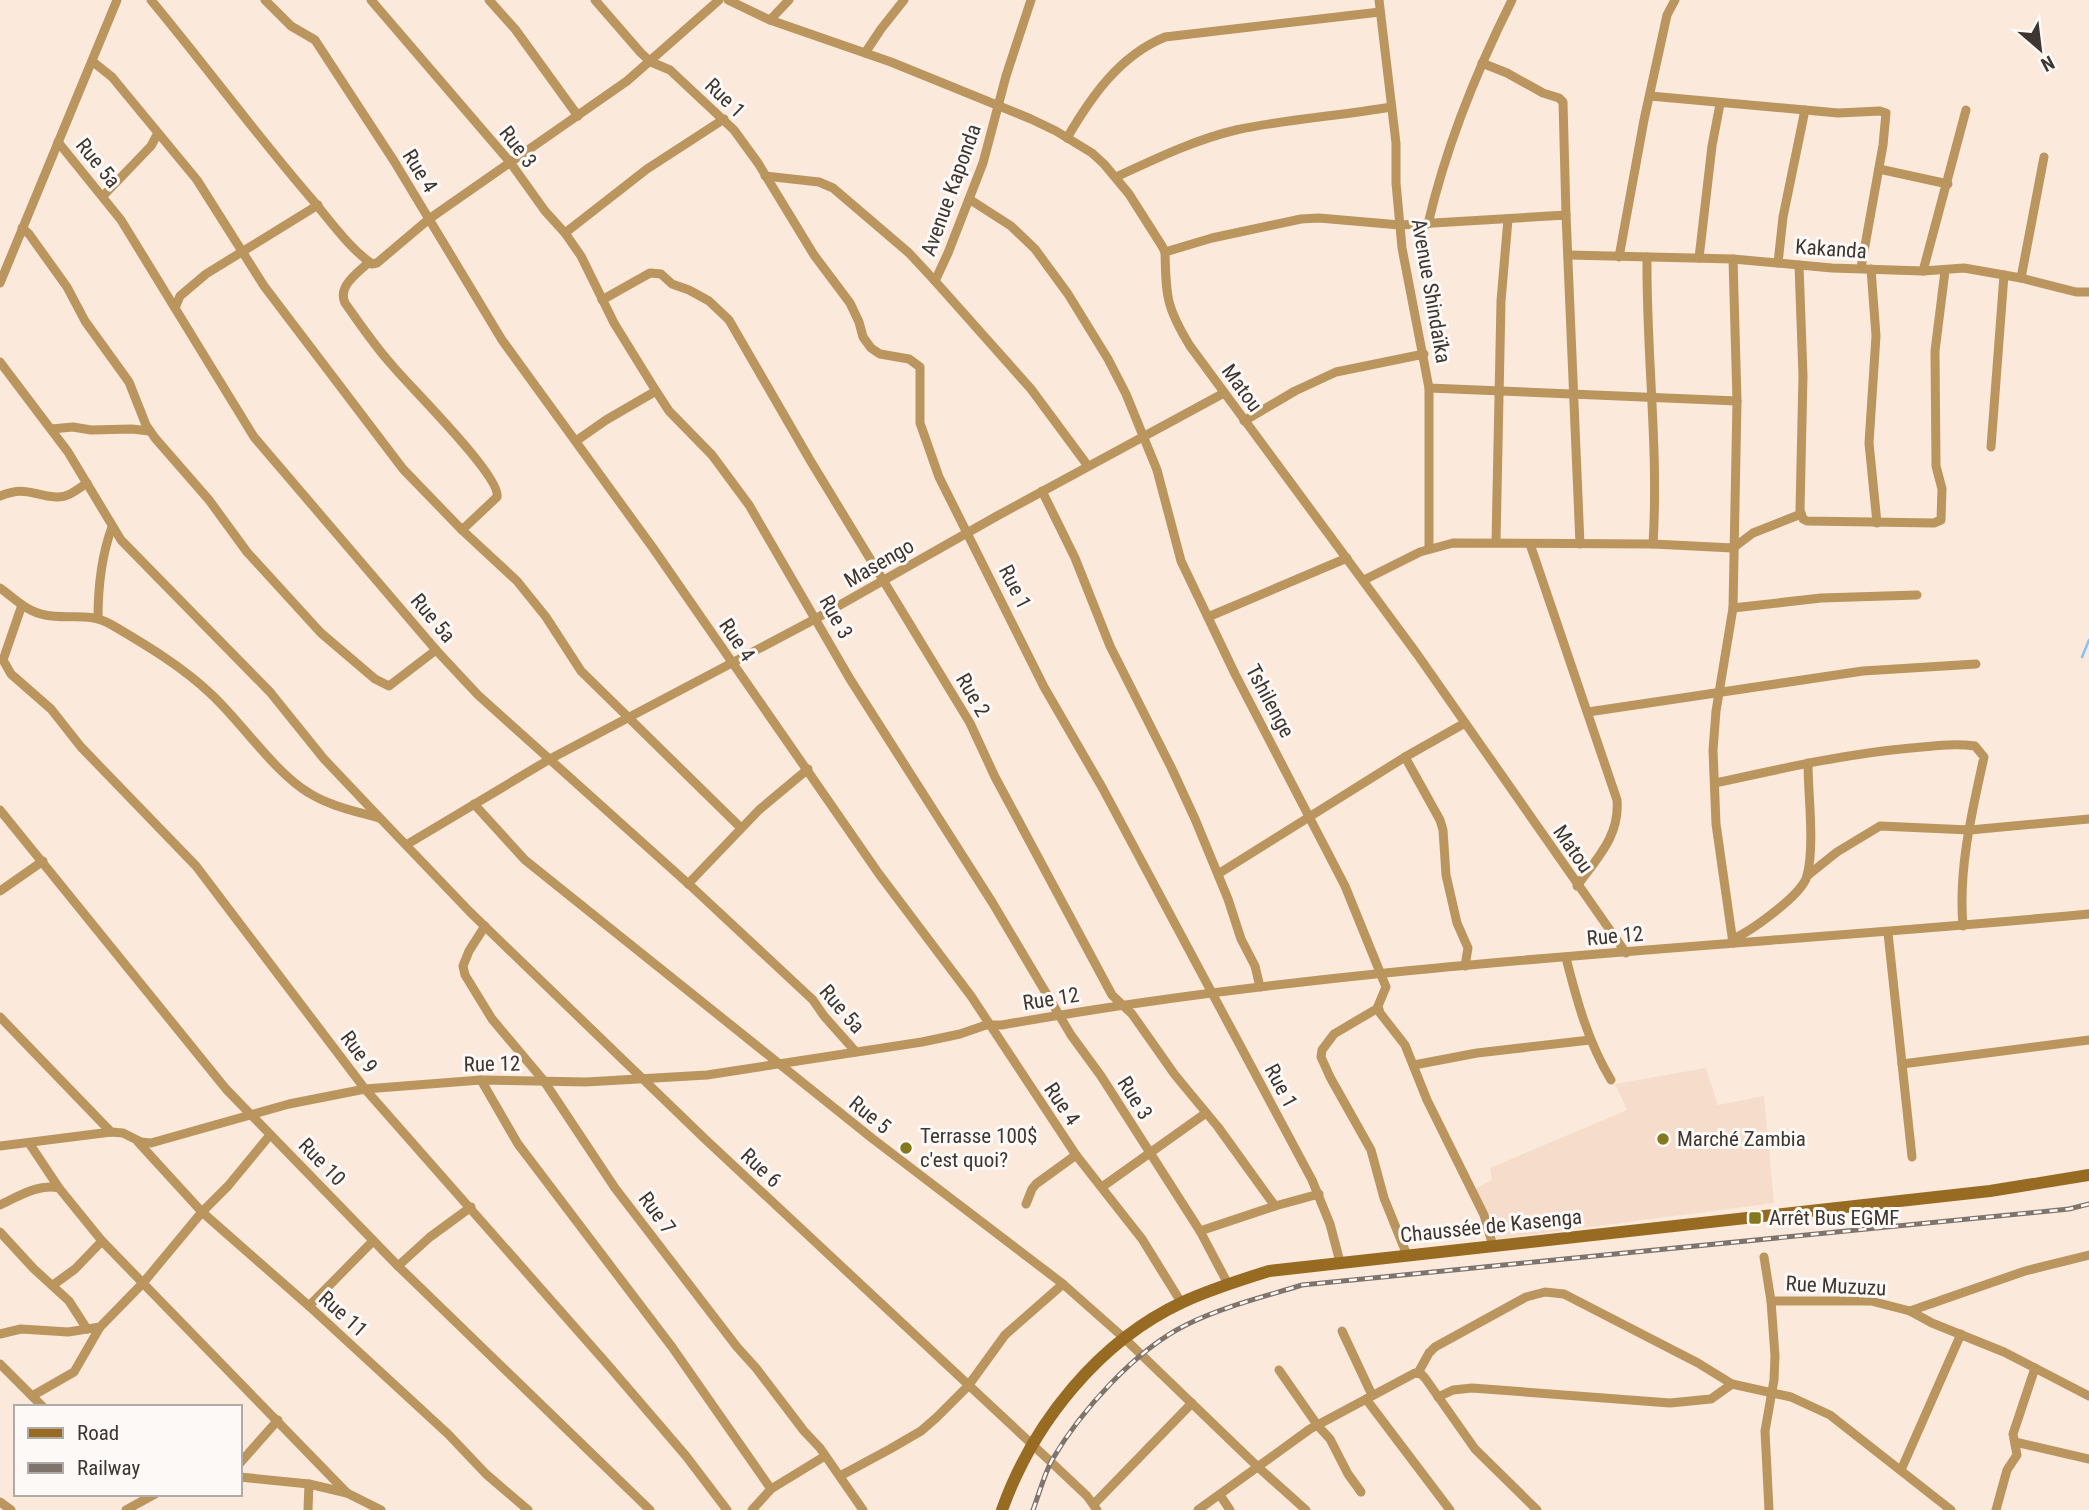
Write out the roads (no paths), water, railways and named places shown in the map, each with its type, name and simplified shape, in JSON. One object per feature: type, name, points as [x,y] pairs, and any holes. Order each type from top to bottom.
[{"type":"main road","name":"Chaussée de Kasenga","points":[[1003,1510],[1032,1444],[1079,1382],[1124,1338],[1181,1303],[1269,1271],[1990,1191],[2089,1175]]},
{"type":"street","points":[[0,283],[117,0]]},
{"type":"street","points":[[151,0],[272,152],[373,262]]},
{"type":"street","name":"Rue 4","points":[[265,0],[291,26],[315,40],[502,340],[653,548],[879,874],[971,996],[1076,1155],[1142,1239],[1181,1303]]},
{"type":"street","name":"Rue 3","points":[[370,0],[510,162],[545,211],[565,233],[669,411],[712,455],[743,496],[857,690],[992,902],[1059,1016],[1101,1076],[1200,1231],[1228,1284]]},
{"type":"street","points":[[489,0],[515,29],[578,116]]},
{"type":"street","name":"Rue 1","points":[[595,0],[651,62],[670,70],[724,119],[765,176],[814,255],[855,310],[866,343],[876,353],[909,359],[920,367],[923,434],[939,477],[1044,687],[1103,789],[1319,1194],[1340,1262]]},
{"type":"street","points":[[462,530],[497,498],[496,486],[450,429],[392,366],[345,303],[342,297],[345,287],[429,219],[651,62],[719,0]]},
{"type":"street","points":[[728,0],[770,20],[865,53],[1031,119],[1067,138],[1092,153],[1116,177],[1165,252],[1236,232],[1301,219],[1401,225],[1566,215]]},
{"type":"street","points":[[770,20],[789,0]]},
{"type":"street","points":[[865,53],[904,0]]},
{"type":"street","name":"Avenue Kaponda","points":[[1031,0],[1006,76],[983,163],[935,281],[1031,389],[1088,466]]},
{"type":"street","name":"Avenue Shindaïka","points":[[1378,0],[1396,143],[1396,183],[1405,272],[1429,388],[1429,548]]},
{"type":"street","points":[[1427,224],[1444,158],[1482,63],[1512,0]]},
{"type":"street","points":[[1619,257],[1650,96],[1668,15],[1675,0]]},
{"type":"street","points":[[1067,138],[1093,97],[1116,70],[1139,50],[1165,37],[1380,12]]},
{"type":"street","points":[[92,61],[112,77],[197,180],[241,251],[311,349],[403,469],[462,530],[517,581],[555,629],[575,663],[741,828]]},
{"type":"street","points":[[1482,63],[1563,102],[1580,544]]},
{"type":"street","points":[[1650,96],[1838,113],[1886,113],[1866,269],[1876,336],[1869,443],[1877,523]]},
{"type":"street","points":[[1699,258],[1712,145],[1720,104]]},
{"type":"street","points":[[1116,177],[1180,149],[1235,131],[1293,119],[1391,107]]},
{"type":"street","points":[[1778,263],[1783,217],[1805,110]]},
{"type":"street","points":[[1923,271],[1966,110]]},
{"type":"street","points":[[565,233],[637,176],[724,119]]},
{"type":"street","points":[[103,196],[151,146],[158,133]]},
{"type":"street","name":"Rue 5a","points":[[58,142],[103,196],[254,437],[436,650],[478,695],[813,1000],[856,1052]]},
{"type":"street","points":[[2021,278],[2044,157]]},
{"type":"street","points":[[1879,169],[1948,184]]},
{"type":"street","points":[[765,176],[820,182],[833,188],[909,253],[935,281]]},
{"type":"street","name":"Tshilenge","points":[[969,199],[1011,226],[1049,267],[1108,359],[1144,437],[1166,500],[1175,545],[1235,674],[1345,886],[1386,990],[1378,1008]]},
{"type":"street","points":[[175,308],[187,289],[241,251],[318,205]]},
{"type":"street","points":[[1496,542],[1501,301],[1508,219]]},
{"type":"street","points":[[22,228],[67,287],[85,321],[129,382],[149,431],[215,508],[247,552],[321,632],[375,679],[386,685],[393,685],[436,650]]},
{"type":"street","name":"Matou","points":[[1165,252],[1166,290],[1171,311],[1190,346],[1364,580],[1626,953]]},
{"type":"street","name":"Kakanda","points":[[1567,255],[1733,258],[1799,265],[1923,271],[1965,268],[2076,292],[2089,292]]},
{"type":"street","points":[[1647,257],[1648,333],[1653,398],[1653,544]]},
{"type":"street","points":[[1733,258],[1737,401],[1733,608],[1713,728],[1716,824],[1733,941],[1781,907],[1804,883],[1807,876],[1810,841],[1808,762]]},
{"type":"street","points":[[1799,265],[1802,376],[1801,514],[1807,521],[1934,523],[1941,520],[1942,489],[1936,466],[1935,351],[1945,271]]},
{"type":"street","name":"Rue 2","points":[[603,300],[650,273],[661,274],[672,284],[709,301],[729,320],[970,723],[995,777],[1112,995],[1132,1014],[1275,1206]]},
{"type":"street","points":[[1991,447],[2004,275]]},
{"type":"street","points":[[1244,421],[1295,391],[1336,372],[1424,354]]},
{"type":"street","name":"Rue 6","points":[[0,362],[51,429],[112,527],[129,549],[270,692],[324,759],[380,818],[485,926],[821,1249],[1032,1444],[1096,1507]]},
{"type":"street","points":[[1429,388],[1737,401]]},
{"type":"street","points":[[576,441],[656,391]]},
{"type":"street","name":"Masengo","points":[[406,845],[550,758],[817,618],[1042,491],[1224,393]]},
{"type":"street","points":[[51,429],[73,427],[149,431]]},
{"type":"street","points":[[0,496],[15,491],[27,491],[55,498],[66,496],[87,484]]},
{"type":"street","points":[[1042,491],[1075,558],[1110,646],[1171,767],[1218,874],[1241,939],[1255,966],[1260,987]]},
{"type":"street","points":[[1364,580],[1429,548],[1453,543],[1653,544],[1733,548],[1754,533],[1801,514]]},
{"type":"street","points":[[98,618],[105,546],[112,527]]},
{"type":"street","points":[[1530,544],[1617,800],[1618,813],[1613,835],[1577,886]]},
{"type":"street","points":[[1208,617],[1347,558]]},
{"type":"street","points":[[0,588],[22,605],[43,615],[82,615],[98,618],[163,657],[212,694],[299,787],[317,798],[380,818]]},
{"type":"street","points":[[1733,608],[1821,598],[1917,595]]},
{"type":"street","name":"Rue 9","points":[[22,605],[4,660],[11,674],[51,709],[81,747],[196,866],[365,1089],[686,1456],[727,1510]]},
{"type":"street","points":[[1588,712],[1718,695],[1863,671],[1976,664]]},
{"type":"street","points":[[1218,874],[1405,757],[1465,723]]},
{"type":"street","points":[[1716,783],[1808,762],[1873,752],[1975,746],[1984,757],[1961,886],[1963,926]]},
{"type":"street","points":[[1405,757],[1443,830],[1446,875],[1457,923],[1468,948],[1465,966]]},
{"type":"street","points":[[688,884],[741,828],[808,769]]},
{"type":"street","name":"Rue 5","points":[[474,804],[525,860],[873,1139],[1063,1284],[1306,1510]]},
{"type":"street","name":"Rue 10","points":[[0,810],[206,1066],[250,1114],[398,1266],[650,1510]]},
{"type":"street","points":[[1807,876],[1838,852],[1880,826],[1970,830],[2089,819]]},
{"type":"street","points":[[0,891],[43,861]]},
{"type":"street","name":"Rue 12","points":[[0,1146],[111,1132],[128,1134],[136,1140],[151,1143],[250,1114],[365,1089],[481,1080],[544,1081],[697,1076],[782,1065],[949,1037],[988,1025],[1381,973],[1626,953],[1733,941],[1888,933],[2089,914]]},
{"type":"street","name":"Rue 7","points":[[485,926],[463,966],[465,975],[492,1019],[544,1081],[615,1188],[737,1348],[760,1372],[825,1456],[863,1510]]},
{"type":"street","points":[[1888,933],[1912,1157]]},
{"type":"street","points":[[1566,958],[1595,1054],[1611,1080]]},
{"type":"street","points":[[1408,1255],[1384,1198],[1371,1150],[1321,1057],[1322,1050],[1334,1034],[1378,1008],[1402,1038],[1437,1121],[1484,1215],[1493,1246]]},
{"type":"street","points":[[0,1017],[111,1132]]},
{"type":"street","points":[[1414,1065],[1477,1053],[1590,1040]]},
{"type":"street","points":[[1902,1063],[2089,1040]]},
{"type":"street","points":[[481,1080],[518,1144],[673,1348],[771,1489]]},
{"type":"street","points":[[1102,1187],[1206,1113]]},
{"type":"street","points":[[32,1396],[74,1372],[100,1327],[143,1283],[271,1135]]},
{"type":"street","name":"Rue 11","points":[[136,1140],[202,1212],[309,1306],[448,1434],[486,1474],[528,1510]]},
{"type":"street","points":[[29,1143],[59,1188],[102,1241],[347,1493]]},
{"type":"street","points":[[1026,1204],[1036,1185],[1076,1155]]},
{"type":"street","points":[[0,1205],[47,1186],[59,1188]]},
{"type":"street","points":[[1200,1231],[1319,1194]]},
{"type":"street","points":[[398,1266],[430,1237],[471,1208]]},
{"type":"street","points":[[0,1232],[34,1269],[69,1301],[88,1329]]},
{"type":"street","points":[[53,1285],[75,1269],[102,1241]]},
{"type":"street","points":[[309,1306],[373,1241]]},
{"type":"street","points":[[1910,1311],[2025,1271],[2089,1255]]},
{"type":"street","points":[[1764,1257],[1771,1301]]},
{"type":"street","points":[[840,1476],[921,1431],[968,1386],[1005,1335],[1063,1284]]},
{"type":"street","points":[[1418,1373],[1429,1353],[1444,1341],[1526,1297],[1535,1293],[1552,1292],[1570,1297],[1698,1363],[1732,1384],[1791,1397],[1830,1415],[1951,1510]]},
{"type":"street","name":"Rue Muzuzu","points":[[1769,1510],[1765,1444],[1775,1366],[1771,1301],[1871,1301],[1910,1311],[2088,1393]]},
{"type":"street","points":[[0,1334],[21,1329],[68,1332],[100,1327]]},
{"type":"street","points":[[1342,1331],[1369,1397],[1450,1510]]},
{"type":"street","points":[[1901,1470],[1961,1334]]},
{"type":"street","points":[[0,1364],[41,1405]]},
{"type":"street","points":[[1996,1510],[2007,1470],[2017,1455],[2013,1434],[2035,1368]]},
{"type":"street","points":[[1279,1370],[1330,1439],[1348,1474],[1361,1492]]},
{"type":"street","points":[[1198,1510],[1310,1429],[1409,1375],[1418,1373],[1425,1378],[1480,1455],[1537,1510]]},
{"type":"street","points":[[1438,1397],[1454,1390],[1472,1388],[1670,1403],[1706,1401],[1716,1397],[1732,1384]]},
{"type":"street","points":[[1096,1507],[1192,1403]]},
{"type":"street","points":[[242,1461],[278,1420]]},
{"type":"street","points":[[2015,1442],[2089,1459]]},
{"type":"street","points":[[752,1510],[771,1489],[825,1456]]},
{"type":"street","points":[[242,1477],[310,1484],[347,1493],[381,1510]]},
{"type":"street","points":[[308,1510],[310,1484]]},
{"type":"street","points":[[1220,1495],[1230,1510]]},
{"type":"street","points":[[126,1510],[142,1497]]},
{"type":"street","points":[[0,1502],[11,1510]]},
{"type":"waterway","points":[[2082,657],[2089,640]]},
{"type":"railway","points":[[1033,1510],[1049,1466],[1064,1441],[1110,1384],[1147,1350],[1186,1325],[1214,1313],[1302,1285],[2069,1209],[2089,1204]]},
{"type":"place","name":"Marché Zambia","points":[[1663,1139]]},
{"type":"place","name":"Terrasse 100$ c'est quoi?","points":[[906,1148]]},
{"type":"place","name":"Arrêt Bus EGMF","points":[[1755,1218]]}]
